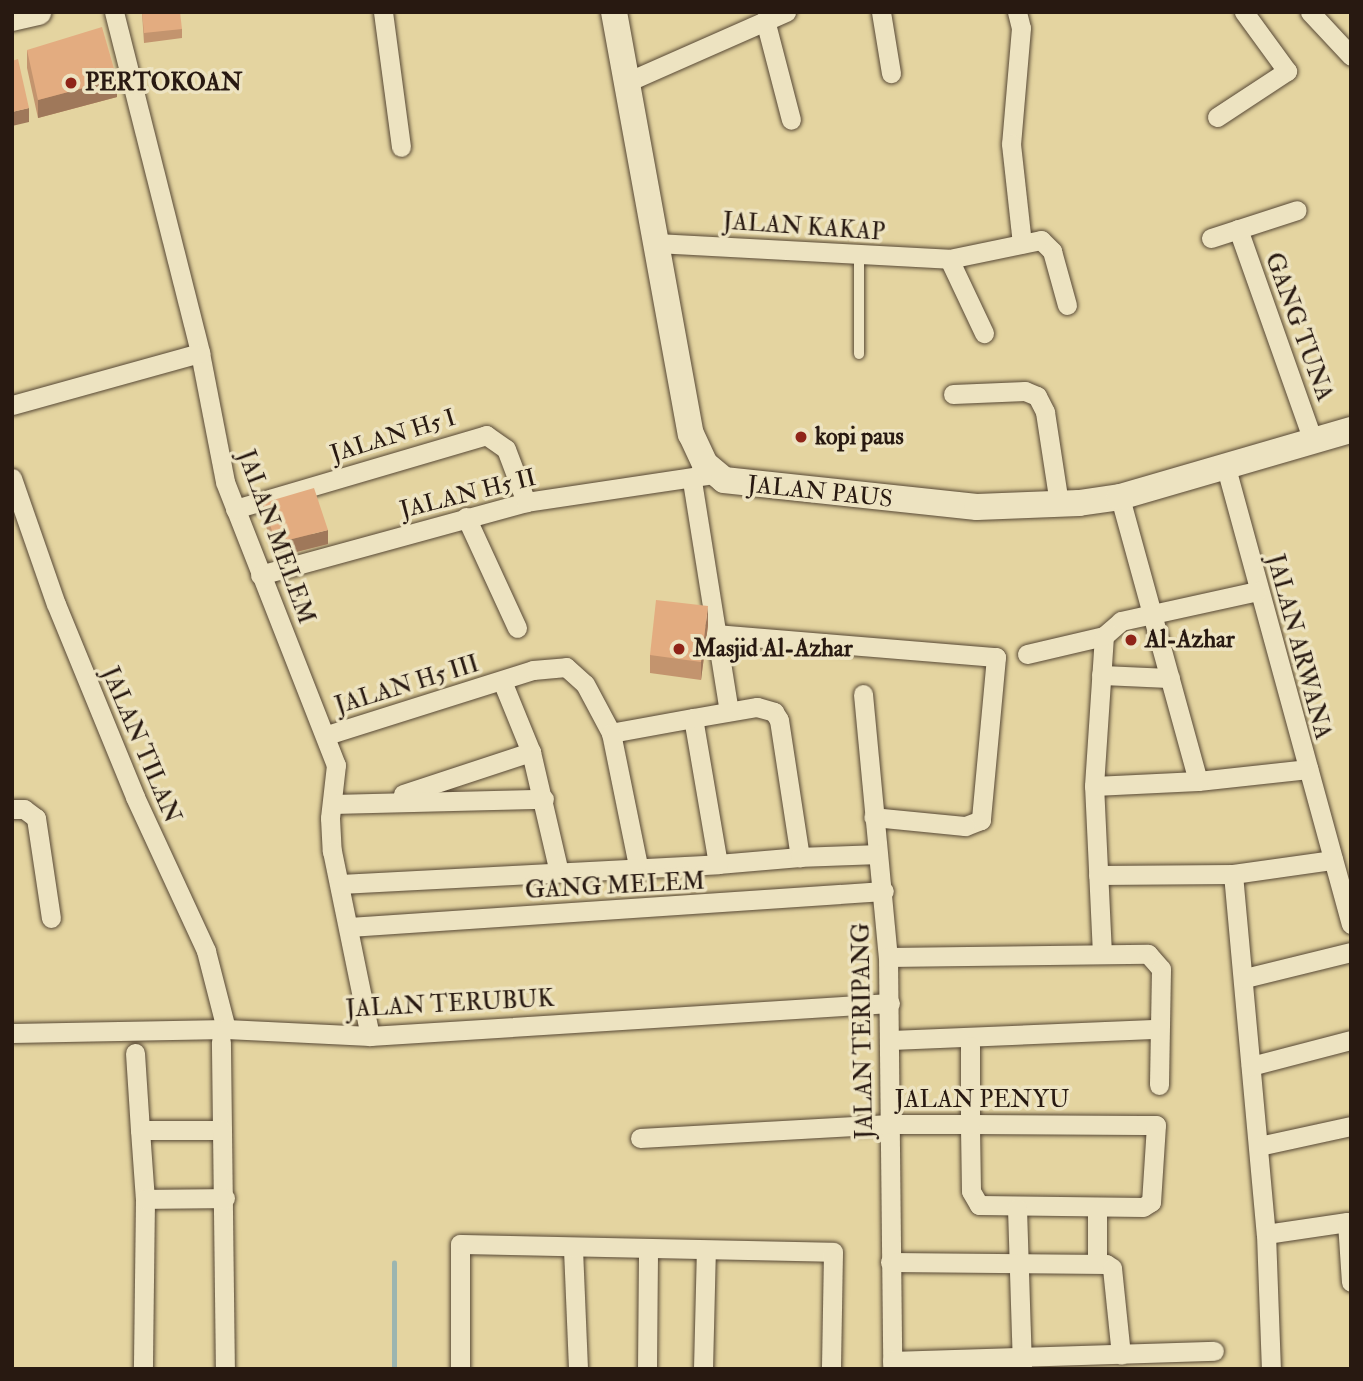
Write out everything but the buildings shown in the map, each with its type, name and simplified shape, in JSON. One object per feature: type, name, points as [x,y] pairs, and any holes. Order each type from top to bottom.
[{"type":"main road","points":[[12,18],[38,12]]},
{"type":"main road","name":"JALAN PAUS","points":[[614,12],[691,434],[703,477],[756,487],[977,507],[1059,504],[1120,497],[1225,464],[1351,430]]},
{"type":"street","name":"JALAN MELEM","points":[[114,12],[200,353],[220,460],[260,575],[327,735],[337,776],[330,835],[370,1036]]},
{"type":"street","points":[[383,12],[401,147]]},
{"type":"street","points":[[627,82],[786,12]]},
{"type":"street","points":[[881,12],[891,73]]},
{"type":"street","points":[[1017,12],[1021,28],[1011,144],[1022,243],[1048,244],[1067,305]]},
{"type":"street","points":[[1217,117],[1287,71],[1244,12]]},
{"type":"street","points":[[1310,12],[1351,56]]},
{"type":"street","points":[[765,20],[791,120]]},
{"type":"street","points":[[1210,238],[1297,210]]},
{"type":"street","name":"GANG TUNA","points":[[1238,229],[1313,441]]},
{"type":"street","name":"JALAN KAKAP","points":[[656,243],[949,259],[1022,243]]},
{"type":"street","points":[[949,259],[984,333]]},
{"type":"street","points":[[12,405],[200,353]]},
{"type":"street","points":[[953,394],[1025,391],[1037,396],[1045,412],[1059,504]]},
{"type":"street","name":"JALAN H5 I","points":[[235,509],[486,435],[506,449],[526,502]]},
{"type":"street","name":"JALAN ARWANA","points":[[1225,464],[1257,591],[1351,924]]},
{"type":"street","points":[[703,477],[715,634],[729,711]]},
{"type":"street","name":"JALAN H5 II","points":[[260,575],[526,502],[703,477]]},
{"type":"street","name":"JALAN TILAN","points":[[12,478],[56,604],[119,759],[206,951],[223,1035],[225,1369]]},
{"type":"street","points":[[1120,497],[1198,781]]},
{"type":"street","points":[[466,517],[517,628]]},
{"type":"street","points":[[1027,654],[1104,636],[1121,621],[1153,617],[1257,591]]},
{"type":"street","points":[[715,634],[996,657],[981,820],[965,826],[873,817]]},
{"type":"street","points":[[1102,954],[1094,786],[1104,636]]},
{"type":"street","name":"JALAN H5 III","points":[[327,735],[533,670],[566,667],[585,684],[611,733]]},
{"type":"street","points":[[1101,675],[1170,678]]},
{"type":"street","points":[[502,681],[531,752],[559,872]]},
{"type":"street","name":"JALAN TERIPANG","points":[[863,694],[873,817],[884,891],[890,1003],[892,1365]]},
{"type":"street","points":[[639,871],[611,733],[762,707],[779,720],[800,857]]},
{"type":"street","points":[[693,719],[718,864]]},
{"type":"street","points":[[386,800],[531,752]]},
{"type":"street","points":[[1094,786],[1198,781],[1308,769]]},
{"type":"street","points":[[332,803],[544,799]]},
{"type":"street","points":[[12,809],[24,809],[36,818],[51,918]]},
{"type":"street","points":[[340,884],[559,872],[639,871],[877,853]]},
{"type":"street","points":[[1098,875],[1233,874],[1333,860]]},
{"type":"street","points":[[1233,874],[1245,978],[1266,1234],[1271,1369]]},
{"type":"street","name":"GANG MELEM","points":[[349,928],[884,891]]},
{"type":"street","points":[[1245,978],[1351,952]]},
{"type":"street","points":[[888,957],[1145,954],[1155,958],[1161,969],[1159,1085]]},
{"type":"street","name":"JALAN TERUBUK","points":[[12,1033],[370,1036],[890,1003]]},
{"type":"street","points":[[891,1040],[1160,1029]]},
{"type":"street","points":[[1251,1066],[1351,1040]]},
{"type":"street","points":[[970,1045],[973,1198],[981,1206],[1097,1207],[1097,1263]]},
{"type":"street","points":[[135,1053],[145,1199],[143,1369]]},
{"type":"street","name":"JALAN PENYU","points":[[640,1138],[890,1124],[1156,1125],[1152,1202],[1143,1207],[1097,1207]]},
{"type":"street","points":[[1259,1146],[1351,1126]]},
{"type":"street","points":[[140,1130],[222,1130]]},
{"type":"street","points":[[145,1199],[225,1198]]},
{"type":"street","points":[[1017,1208],[1021,1363]]},
{"type":"street","points":[[1266,1234],[1349,1222],[1351,1282]]},
{"type":"street","points":[[460,1369],[460,1244],[573,1249],[833,1252],[831,1369]]},
{"type":"street","points":[[573,1249],[578,1369]]},
{"type":"street","points":[[647,1369],[648,1250]]},
{"type":"street","points":[[703,1369],[706,1250]]},
{"type":"street","points":[[890,1262],[1097,1263],[1112,1268],[1121,1355]]},
{"type":"street","points":[[892,1365],[1021,1363],[1121,1355],[1214,1352]]},
{"type":"lane","points":[[859,255],[859,354]]},
{"type":"waterway","points":[[394,1263],[394,1369]]},
{"type":"place","name":"PERTOKOAN","points":[[71,83]]},
{"type":"place","name":"kopi paus","points":[[801,437]]},
{"type":"place","name":"Al-Azhar","points":[[1131,640]]},
{"type":"place","name":"Masjid Al-Azhar","points":[[679,649]]}]
